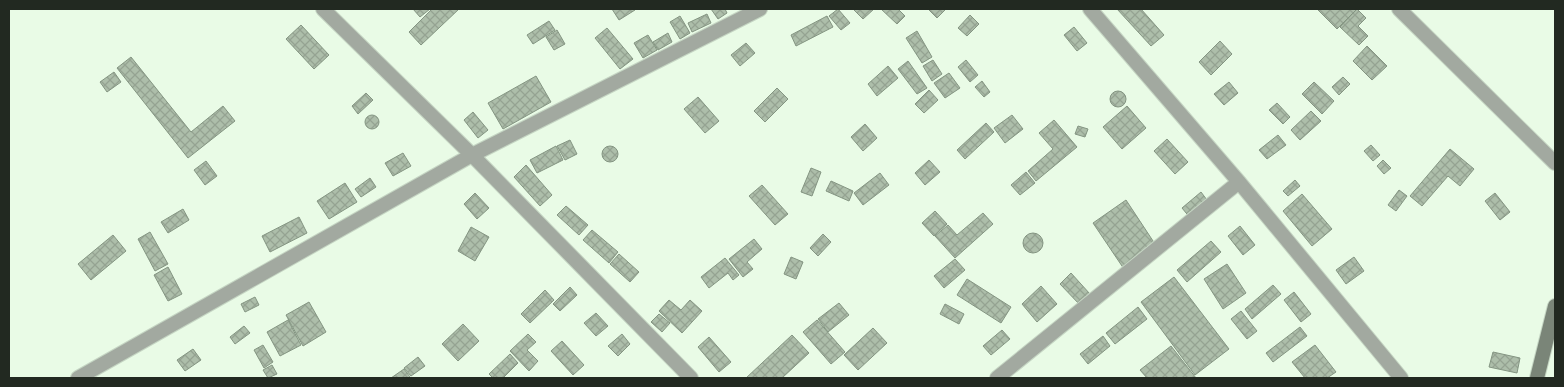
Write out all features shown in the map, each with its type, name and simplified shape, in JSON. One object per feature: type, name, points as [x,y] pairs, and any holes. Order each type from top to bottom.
[{"type":"main road","points":[[1537,378],[1552,330],[1555,306]]},
{"type":"street","points":[[323,9],[472,155],[691,378]]},
{"type":"street","points":[[78,378],[472,155],[760,9]]},
{"type":"street","points":[[1090,9],[1239,182],[1401,378]]},
{"type":"street","points":[[1399,9],[1555,163]]},
{"type":"street","points":[[997,378],[1239,182]]},
{"type":"building","points":[[413,9],[430,9],[420,17]]},
{"type":"building","points":[[432,9],[459,9],[421,45],[409,32]]},
{"type":"building","points":[[612,9],[634,9],[635,10],[619,20]]},
{"type":"building","points":[[711,9],[725,9],[727,13],[718,19]]},
{"type":"building","points":[[838,9],[850,23],[841,30],[829,16]]},
{"type":"building","points":[[853,9],[874,9],[863,19]]},
{"type":"building","points":[[881,9],[898,9],[905,16],[897,24]]},
{"type":"building","points":[[928,9],[946,9],[937,18]]},
{"type":"building","points":[[1117,9],[1141,9],[1164,35],[1151,46]]},
{"type":"building","points":[[1319,9],[1355,9],[1356,10],[1337,29]]},
{"type":"building","points":[[1357,9],[1366,18],[1358,26],[1368,36],[1359,45],[1340,27]]},
{"type":"building","points":[[707,14],[711,23],[692,32],[688,23]]},
{"type":"building","points":[[970,15],[979,24],[967,36],[958,28]]},
{"type":"building","points":[[680,16],[690,33],[680,39],[670,22]]},
{"type":"building","points":[[827,16],[833,27],[796,46],[791,35]]},
{"type":"building","points":[[549,21],[555,30],[533,44],[527,35]]},
{"type":"building","points":[[301,25],[329,55],[314,69],[286,39]]},
{"type":"building","points":[[1074,27],[1087,43],[1077,51],[1064,35]]},
{"type":"building","points":[[607,28],[633,59],[620,69],[595,38]]},
{"type":"building","points":[[557,30],[565,44],[554,50],[546,37]]},
{"type":"building","points":[[917,31],[932,57],[922,63],[906,38]]},
{"type":"building","points":[[668,33],[672,42],[658,50],[653,42]]},
{"type":"building","points":[[648,35],[657,50],[643,58],[634,43]]},
{"type":"building","points":[[1220,41],[1232,54],[1211,75],[1199,62]]},
{"type":"building","points":[[746,43],[755,53],[740,66],[731,55]]},
{"type":"building","points":[[1367,46],[1387,66],[1372,80],[1353,61]]},
{"type":"building","points":[[131,57],[191,132],[223,106],[235,121],[188,158],[117,68]]},
{"type":"building","points":[[933,60],[942,74],[932,81],[923,66]]},
{"type":"building","points":[[966,60],[978,75],[970,82],[958,67]]},
{"type":"building","points":[[908,61],[927,88],[917,94],[898,69]]},
{"type":"building","points":[[888,66],[898,78],[877,96],[868,84]]},
{"type":"building","points":[[114,72],[121,82],[107,92],[100,82]]},
{"type":"building","points":[[949,73],[960,88],[945,98],[934,83]]},
{"type":"building","points":[[536,76],[551,102],[503,129],[488,103]]},
{"type":"building","points":[[1343,77],[1350,84],[1339,95],[1332,87]]},
{"type":"building","points":[[982,81],[990,92],[984,97],[975,87]]},
{"type":"building","points":[[1229,82],[1238,93],[1224,105],[1214,94]]},
{"type":"building","points":[[1314,82],[1334,101],[1322,114],[1302,94]]},
{"type":"building","points":[[777,88],[788,99],[765,122],[754,111]]},
{"type":"building","points":[[929,90],[938,100],[924,113],[915,104]]},
{"type":"building","points":[[1118,91],[1124,93],[1126,99],[1124,105],[1118,107],[1112,105],[1110,99],[1112,93]]},
{"type":"building","points":[[366,93],[373,100],[358,114],[352,106]]},
{"type":"building","points":[[698,97],[719,121],[705,133],[684,109]]},
{"type":"building","points":[[1277,103],[1290,117],[1283,124],[1269,110]]},
{"type":"building","points":[[1127,106],[1146,128],[1122,149],[1103,127]]},
{"type":"building","points":[[1311,111],[1321,121],[1300,140],[1291,130]]},
{"type":"building","points":[[473,112],[488,130],[478,138],[464,120]]},
{"type":"building","points":[[369,115],[375,115],[379,122],[375,129],[369,129],[365,125],[365,119]]},
{"type":"building","points":[[1012,115],[1023,129],[1005,143],[994,128]]},
{"type":"building","points":[[1054,120],[1077,147],[1036,181],[1028,171],[1053,149],[1039,133]]},
{"type":"building","points":[[986,123],[994,132],[965,159],[957,150]]},
{"type":"building","points":[[865,124],[877,138],[863,151],[851,137]]},
{"type":"building","points":[[1078,126],[1088,129],[1085,137],[1075,134]]},
{"type":"building","points":[[1278,135],[1286,145],[1267,159],[1259,150]]},
{"type":"building","points":[[1167,139],[1188,162],[1175,174],[1154,151]]},
{"type":"building","points":[[570,140],[577,154],[565,160],[557,146]]},
{"type":"building","points":[[1371,145],[1380,155],[1373,161],[1364,151]]},
{"type":"building","points":[[556,146],[563,160],[537,173],[530,160]]},
{"type":"building","points":[[610,146],[616,148],[618,154],[616,160],[610,162],[604,160],[602,154],[604,148]]},
{"type":"building","points":[[1450,149],[1474,169],[1460,186],[1448,176],[1422,206],[1410,196]]},
{"type":"building","points":[[403,153],[411,166],[393,176],[385,163]]},
{"type":"building","points":[[929,160],[940,172],[925,185],[915,173]]},
{"type":"building","points":[[1383,160],[1391,168],[1384,174],[1377,166]]},
{"type":"building","points":[[206,161],[217,176],[205,185],[194,170]]},
{"type":"building","points":[[526,165],[552,195],[540,206],[514,177]]},
{"type":"building","points":[[811,168],[821,172],[812,196],[801,192]]},
{"type":"building","points":[[1026,172],[1035,183],[1020,195],[1011,185]]},
{"type":"building","points":[[880,173],[889,185],[863,205],[854,193]]},
{"type":"building","points":[[370,178],[376,187],[361,197],[355,189]]},
{"type":"building","points":[[1295,180],[1300,186],[1288,196],[1283,191]]},
{"type":"building","points":[[831,181],[853,191],[849,201],[826,191]]},
{"type":"building","points":[[345,183],[357,202],[329,219],[317,201]]},
{"type":"building","points":[[762,185],[788,214],[775,225],[749,196]]},
{"type":"building","points":[[1399,190],[1407,196],[1396,211],[1388,205]]},
{"type":"building","points":[[1201,192],[1210,204],[1191,219],[1182,208]]},
{"type":"building","points":[[475,193],[489,208],[477,219],[464,204]]},
{"type":"building","points":[[1495,193],[1510,212],[1500,220],[1485,201]]},
{"type":"building","points":[[1302,194],[1332,229],[1312,246],[1283,211]]},
{"type":"building","points":[[1126,200],[1157,247],[1124,269],[1093,223]]},
{"type":"building","points":[[566,206],[588,225],[579,235],[557,215]]},
{"type":"building","points":[[183,209],[189,220],[168,233],[161,222]]},
{"type":"building","points":[[935,211],[947,224],[934,236],[922,223]]},
{"type":"building","points":[[983,213],[993,224],[955,258],[935,236],[948,225],[957,235]]},
{"type":"building","points":[[299,217],[307,233],[270,252],[262,236]]},
{"type":"building","points":[[1240,226],[1255,245],[1243,255],[1228,236]]},
{"type":"building","points":[[471,227],[489,237],[475,261],[458,251]]},
{"type":"building","points":[[592,230],[618,252],[609,263],[583,240]]},
{"type":"building","points":[[150,232],[168,264],[155,271],[138,239]]},
{"type":"building","points":[[1033,233],[1040,236],[1043,243],[1040,250],[1033,253],[1026,250],[1023,243],[1026,236]]},
{"type":"building","points":[[823,234],[831,242],[818,256],[810,248]]},
{"type":"building","points":[[113,235],[126,251],[91,280],[78,264]]},
{"type":"building","points":[[754,239],[762,249],[747,262],[753,269],[743,277],[729,259]]},
{"type":"building","points":[[1211,241],[1221,252],[1187,282],[1177,270]]},
{"type":"building","points":[[619,254],[639,272],[630,282],[610,264]]},
{"type":"building","points":[[791,257],[803,262],[796,279],[784,274]]},
{"type":"building","points":[[1354,257],[1364,271],[1346,284],[1336,270]]},
{"type":"building","points":[[725,258],[739,275],[733,280],[728,273],[709,288],[701,277]]},
{"type":"building","points":[[955,259],[965,270],[944,288],[934,276]]},
{"type":"building","points":[[1227,264],[1246,293],[1223,309],[1204,279]]},
{"type":"building","points":[[168,267],[182,294],[168,301],[154,275]]},
{"type":"building","points":[[1071,273],[1090,294],[1080,305],[1060,284]]},
{"type":"building","points":[[1174,277],[1229,349],[1195,375],[1141,302]]},
{"type":"building","points":[[967,279],[1011,307],[1001,323],[957,295]]},
{"type":"building","points":[[1273,285],[1281,294],[1252,319],[1245,309]]},
{"type":"building","points":[[1041,286],[1057,304],[1037,322],[1022,304]]},
{"type":"building","points":[[570,287],[577,295],[560,311],[553,304]]},
{"type":"building","points":[[545,290],[554,300],[530,323],[521,314]]},
{"type":"building","points":[[1294,292],[1311,314],[1301,322],[1284,300]]},
{"type":"building","points":[[255,297],[259,305],[245,312],[241,304]]},
{"type":"building","points":[[669,300],[681,310],[690,300],[702,311],[682,333],[659,311]]},
{"type":"building","points":[[309,302],[326,332],[303,346],[286,315]]},
{"type":"building","points":[[839,303],[849,315],[828,332],[818,319]]},
{"type":"building","points":[[945,304],[964,314],[959,324],[940,314]]},
{"type":"building","points":[[1138,307],[1147,319],[1115,344],[1106,333]]},
{"type":"building","points":[[1241,311],[1257,331],[1247,339],[1231,319]]},
{"type":"building","points":[[596,313],[608,326],[596,336],[584,323]]},
{"type":"building","points":[[659,314],[670,323],[662,332],[651,322]]},
{"type":"building","points":[[288,320],[301,345],[280,356],[267,332]]},
{"type":"building","points":[[817,320],[845,352],[831,364],[803,332]]},
{"type":"building","points":[[463,324],[479,341],[458,361],[442,344]]},
{"type":"building","points":[[244,326],[250,333],[235,344],[230,337]]},
{"type":"building","points":[[1300,327],[1307,336],[1273,362],[1266,353]]},
{"type":"building","points":[[873,328],[887,343],[858,370],[844,355]]},
{"type":"building","points":[[1002,330],[1010,339],[991,355],[983,346]]},
{"type":"building","points":[[528,334],[536,342],[527,350],[538,361],[529,371],[510,351]]},
{"type":"building","points":[[622,334],[630,344],[618,356],[608,346]]},
{"type":"building","points":[[792,335],[809,353],[782,378],[746,378]]},
{"type":"building","points":[[1103,336],[1110,346],[1088,364],[1080,354]]},
{"type":"building","points":[[709,337],[731,362],[719,372],[698,347]]},
{"type":"building","points":[[562,341],[584,365],[573,375],[551,351]]},
{"type":"building","points":[[263,345],[273,362],[264,368],[254,350]]},
{"type":"building","points":[[1315,345],[1336,372],[1327,378],[1305,378],[1292,362]]},
{"type":"building","points":[[1171,346],[1196,378],[1147,378],[1140,370]]},
{"type":"building","points":[[193,349],[201,360],[185,371],[177,360]]},
{"type":"building","points":[[1493,352],[1520,358],[1517,373],[1489,367]]},
{"type":"building","points":[[510,354],[518,363],[503,378],[493,378],[489,374]]},
{"type":"building","points":[[418,357],[425,366],[411,376],[404,368]]},
{"type":"building","points":[[272,365],[277,374],[268,378],[263,370]]},
{"type":"building","points":[[404,369],[410,377],[391,378]]}]
